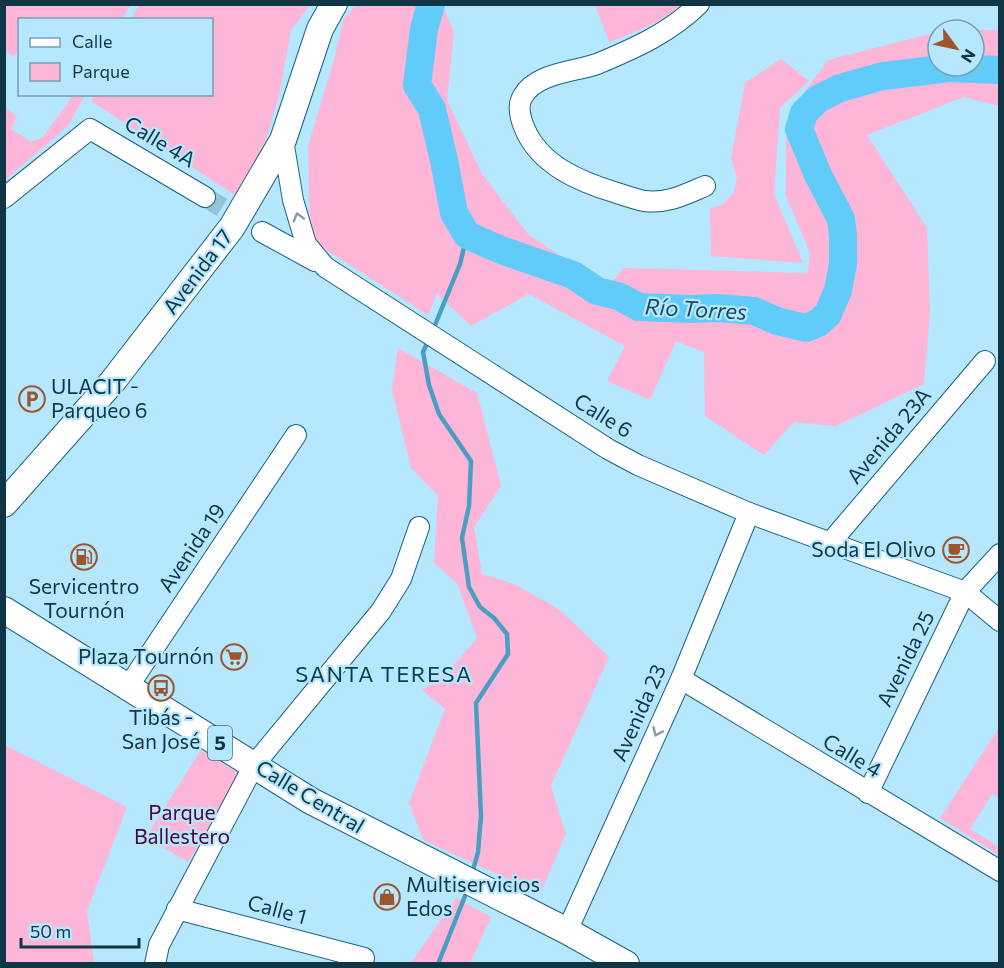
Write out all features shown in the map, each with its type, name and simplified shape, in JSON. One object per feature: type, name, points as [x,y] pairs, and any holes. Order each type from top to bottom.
[{"type":"main road","name":"Avenida 17","points":[[4,504],[113,381],[232,227],[283,140],[320,29],[334,4]]},
{"type":"main road","name":"Calle Central","points":[[5,610],[311,801],[567,931],[600,957],[626,963]]},
{"type":"street","points":[[699,4],[674,26],[654,38],[595,64],[538,82],[522,96],[519,114],[526,132],[541,153],[555,166],[591,185],[643,201],[666,201],[705,186]]},
{"type":"street","name":"Calle 4A","points":[[4,198],[90,129],[206,197]]},
{"type":"street","name":"Calle 6","points":[[283,140],[293,200],[306,244],[326,267],[608,449],[638,465],[749,513],[965,591],[999,621]]},
{"type":"street","points":[[262,232],[326,267]]},
{"type":"street","name":"Avenida 23A","points":[[830,543],[985,361]]},
{"type":"street","name":"Avenida 19","points":[[128,687],[296,435]]},
{"type":"street","name":"Avenida 23","points":[[567,931],[681,679],[749,513]]},
{"type":"street","points":[[155,963],[159,945],[177,909],[254,765],[381,611],[401,579],[419,527]]},
{"type":"street","name":"Avenida 25","points":[[868,793],[965,591],[999,554]]},
{"type":"street","name":"Calle 4","points":[[681,679],[999,871]]},
{"type":"street","name":"Calle 1","points":[[177,909],[364,958]]},
{"type":"green space","points":[[5,4],[130,4],[124,18],[18,18],[18,53],[14,57],[5,50]]},
{"type":"green space","points":[[595,4],[682,5],[665,17],[609,42]]},
{"type":"green space","points":[[139,5],[310,5],[291,30],[279,95],[264,147],[238,197],[91,101],[94,96],[213,96],[213,18],[132,18]]},
{"type":"green space","points":[[356,5],[443,5],[454,32],[447,100],[482,174],[528,234],[565,259],[572,269],[609,287],[623,268],[808,273],[810,253],[786,196],[786,125],[803,94],[828,60],[926,35],[926,78],[986,78],[986,30],[999,30],[999,106],[964,97],[867,135],[927,228],[930,312],[924,384],[836,426],[794,422],[764,455],[705,416],[704,352],[676,341],[650,400],[607,381],[625,346],[529,294],[471,326],[437,294],[428,315],[314,242],[310,230],[308,146],[335,56],[343,20]]},
{"type":"green space","points":[[781,59],[809,81],[780,108],[774,194],[803,263],[711,256],[710,209],[723,204],[734,192],[737,177],[731,159],[745,83]]},
{"type":"green space","points":[[73,96],[84,96],[68,126],[5,180],[5,107],[17,117],[11,129],[31,142],[43,137]]},
{"type":"green space","points":[[398,348],[477,393],[501,486],[474,527],[482,574],[514,584],[560,610],[609,657],[551,786],[566,834],[540,894],[423,840],[409,803],[445,709],[422,690],[449,671],[477,638],[457,583],[434,563],[438,496],[411,468],[392,390]]},
{"type":"green space","points":[[999,728],[999,798],[992,794],[970,829],[999,847],[999,855],[940,818]]},
{"type":"green space","points":[[5,745],[127,807],[87,911],[94,963],[5,963]]},
{"type":"green space","name":"Parque Ballestero","points":[[201,750],[242,775],[188,862],[146,837]]},
{"type":"green space","points":[[456,898],[491,917],[470,963],[411,963]]},
{"type":"waterway","name":"Río Torres","points":[[431,4],[424,29],[417,85],[432,109],[454,213],[467,235],[501,250],[573,275],[597,291],[618,296],[639,307],[754,311],[777,321],[806,328],[818,323],[828,314],[838,290],[843,264],[843,235],[841,219],[818,175],[799,129],[804,113],[818,99],[840,88],[883,76],[950,68],[1000,70]]},
{"type":"waterway","points":[[433,330],[460,264],[467,235]]},
{"type":"waterway","points":[[428,341],[423,352],[429,385],[439,414],[471,461],[469,506],[462,538],[469,587],[480,607],[494,618],[507,634],[508,654],[476,703],[481,816],[478,852],[472,874]]},
{"type":"waterway","points":[[438,964],[467,891]]},
{"type":"tunnel","points":[[205,197],[262,232]]},
{"type":"place","name":"ULACIT - Parqueo 6","points":[[32,399]]},
{"type":"place","name":"Soda El Olivo","points":[[956,550]]},
{"type":"place","name":"Servicentro Tournón","points":[[84,557]]},
{"type":"place","name":"Plaza Tournón","points":[[234,657]]},
{"type":"place","name":"Tibás - San José","points":[[161,688]]},
{"type":"place","name":"Multiservicios Edos","points":[[387,897]]},
{"type":"district","name":"SANTA TERESA","points":[[384,674]]}]
